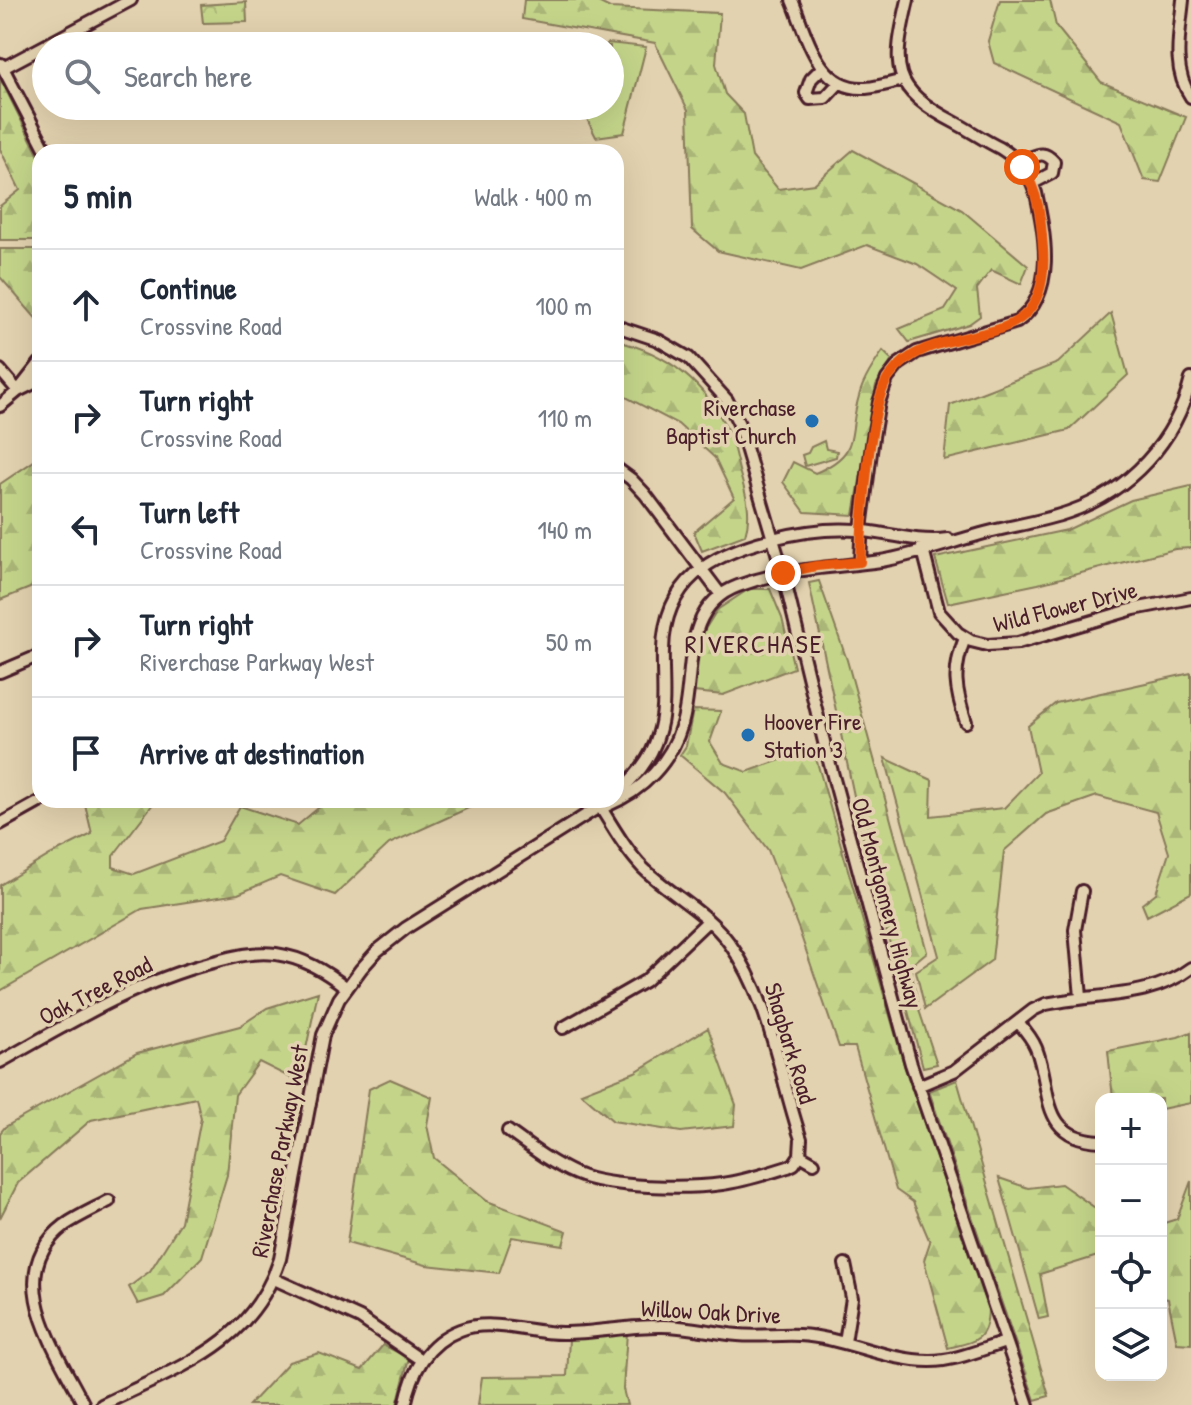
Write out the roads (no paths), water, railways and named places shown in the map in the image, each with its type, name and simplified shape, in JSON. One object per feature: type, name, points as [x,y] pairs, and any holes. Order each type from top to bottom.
[{"type":"street","points":[[67,32],[131,0]]},
{"type":"street","points":[[792,0],[822,68],[839,83],[866,88],[903,80]]},
{"type":"street","points":[[860,562],[877,414],[887,379],[899,364],[917,352],[1017,322],[1030,311],[1040,295],[1045,269],[1041,220],[1033,183],[1017,162],[1000,148],[921,104],[903,80],[898,47],[908,0]]},
{"type":"street","points":[[1183,0],[1179,61],[1181,77],[1191,97]]},
{"type":"street","points":[[32,50],[2,65],[43,144]]},
{"type":"street","points":[[822,68],[808,84],[806,93],[810,99],[825,98],[839,83]]},
{"type":"street","points":[[1017,162],[1039,153],[1049,156],[1054,162],[1052,173],[1033,183]]},
{"type":"street","name":"Old Montgomery Highway","points":[[624,329],[658,340],[689,358],[727,400],[749,450],[829,761],[918,1086],[1028,1405]]},
{"type":"street","points":[[0,370],[18,391]]},
{"type":"street","points":[[0,406],[18,391],[32,373]]},
{"type":"street","points":[[624,474],[645,494],[721,595],[783,573],[860,562],[1073,511],[1121,485],[1157,449],[1182,407],[1191,379]]},
{"type":"street","points":[[18,391],[32,384]]},
{"type":"street","points":[[624,786],[645,764],[658,737],[663,705],[665,622],[681,587],[701,569],[732,551],[773,539],[822,531],[862,531],[922,546]]},
{"type":"street","name":"Wild Flower Drive","points":[[922,546],[939,612],[951,627],[978,643],[1005,645],[1134,609],[1191,598]]},
{"type":"street","name":"Riverchase Parkway West","points":[[624,796],[648,781],[671,752],[683,722],[695,633],[709,607],[721,595]]},
{"type":"street","points":[[965,638],[957,662],[955,683],[966,722]]},
{"type":"street","points":[[0,672],[32,658]]},
{"type":"street","points":[[0,824],[32,806]]},
{"type":"street","name":"Riverchase Parkway West","points":[[102,1405],[200,1356],[228,1338],[260,1305],[274,1279],[285,1236],[317,1056],[329,1018],[347,988],[377,951],[406,928],[599,808]]},
{"type":"street","name":"Shagbark Road","points":[[607,808],[621,840],[644,869],[708,921],[731,945],[758,993],[801,1139],[800,1155]]},
{"type":"street","points":[[1081,997],[1075,930],[1082,891]]},
{"type":"street","points":[[563,1028],[645,981],[708,921]]},
{"type":"street","name":"Oak Tree Road","points":[[0,1062],[147,983],[231,958],[267,953],[291,957],[324,970],[347,988]]},
{"type":"street","points":[[918,1086],[954,1071],[1046,1004],[1150,989],[1170,982],[1191,968]]},
{"type":"street","points":[[1018,1022],[1035,1046],[1049,1107],[1059,1125],[1074,1137],[1095,1140]]},
{"type":"street","points":[[508,1131],[578,1175],[628,1184],[724,1184],[788,1167],[800,1155],[814,1163]]},
{"type":"street","points":[[84,1405],[39,1317],[34,1295],[35,1272],[45,1246],[56,1233],[77,1217],[109,1201]]},
{"type":"street","points":[[845,1264],[852,1298],[845,1342]]},
{"type":"street","points":[[274,1279],[360,1318],[421,1360]]},
{"type":"street","name":"Willow Oak Drive","points":[[405,1405],[408,1389],[421,1360],[432,1347],[449,1335],[478,1326],[565,1333],[663,1325],[736,1335],[797,1335],[845,1342],[896,1357],[930,1361],[951,1359],[1006,1342]]},
{"type":"place","name":"Riverchase Baptist Church","points":[[812,421]]},
{"type":"place","name":"Hoover Fire Station 3","points":[[748,735]]},
{"type":"district","name":"RIVERCHASE","points":[[754,643]]}]
